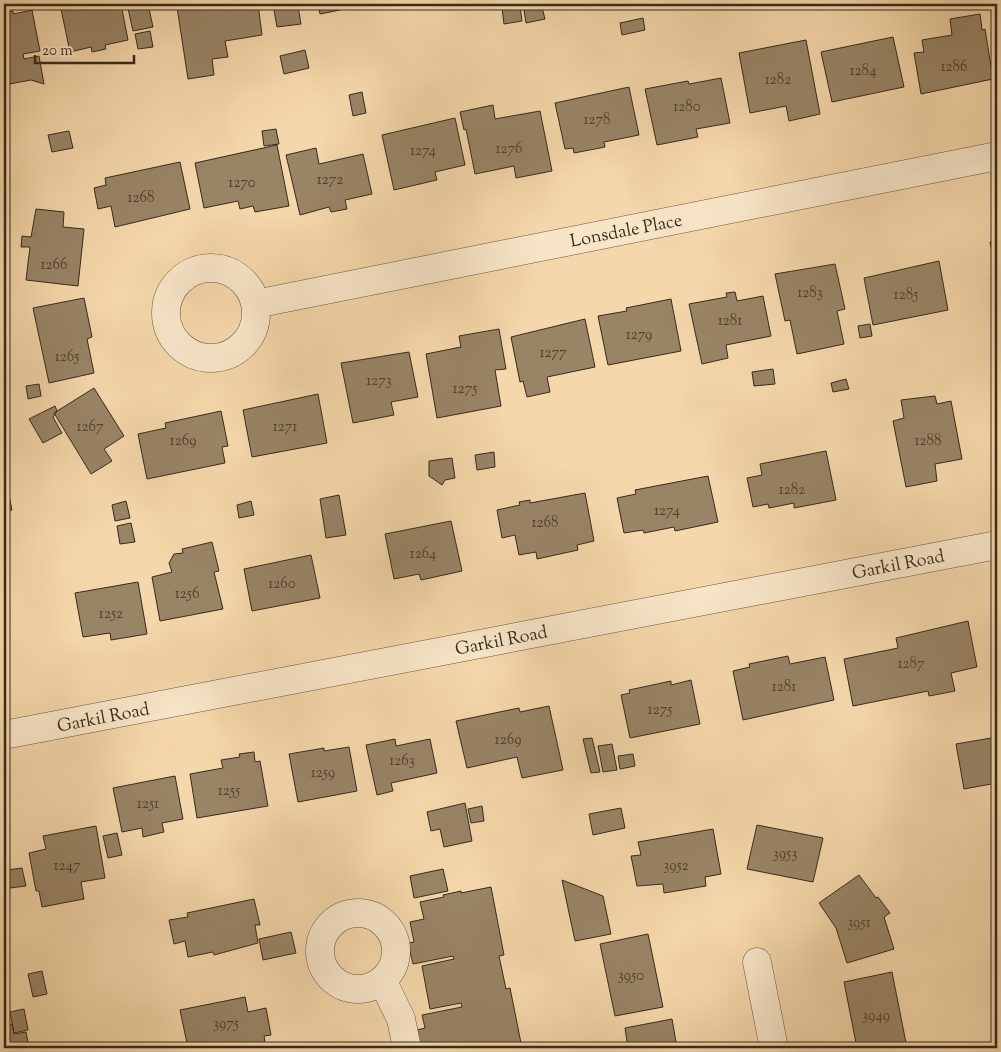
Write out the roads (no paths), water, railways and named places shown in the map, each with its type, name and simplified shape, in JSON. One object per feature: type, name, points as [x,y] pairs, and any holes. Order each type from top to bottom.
[{"type":"street","name":"Lonsdale Place","points":[[256,304],[997,156]]},
{"type":"street","name":"Garkil Road","points":[[4,735],[997,545]]},
{"type":"street","points":[[757,962],[774,1048]]},
{"type":"street","points":[[382,980],[401,1020],[407,1048]]}]
